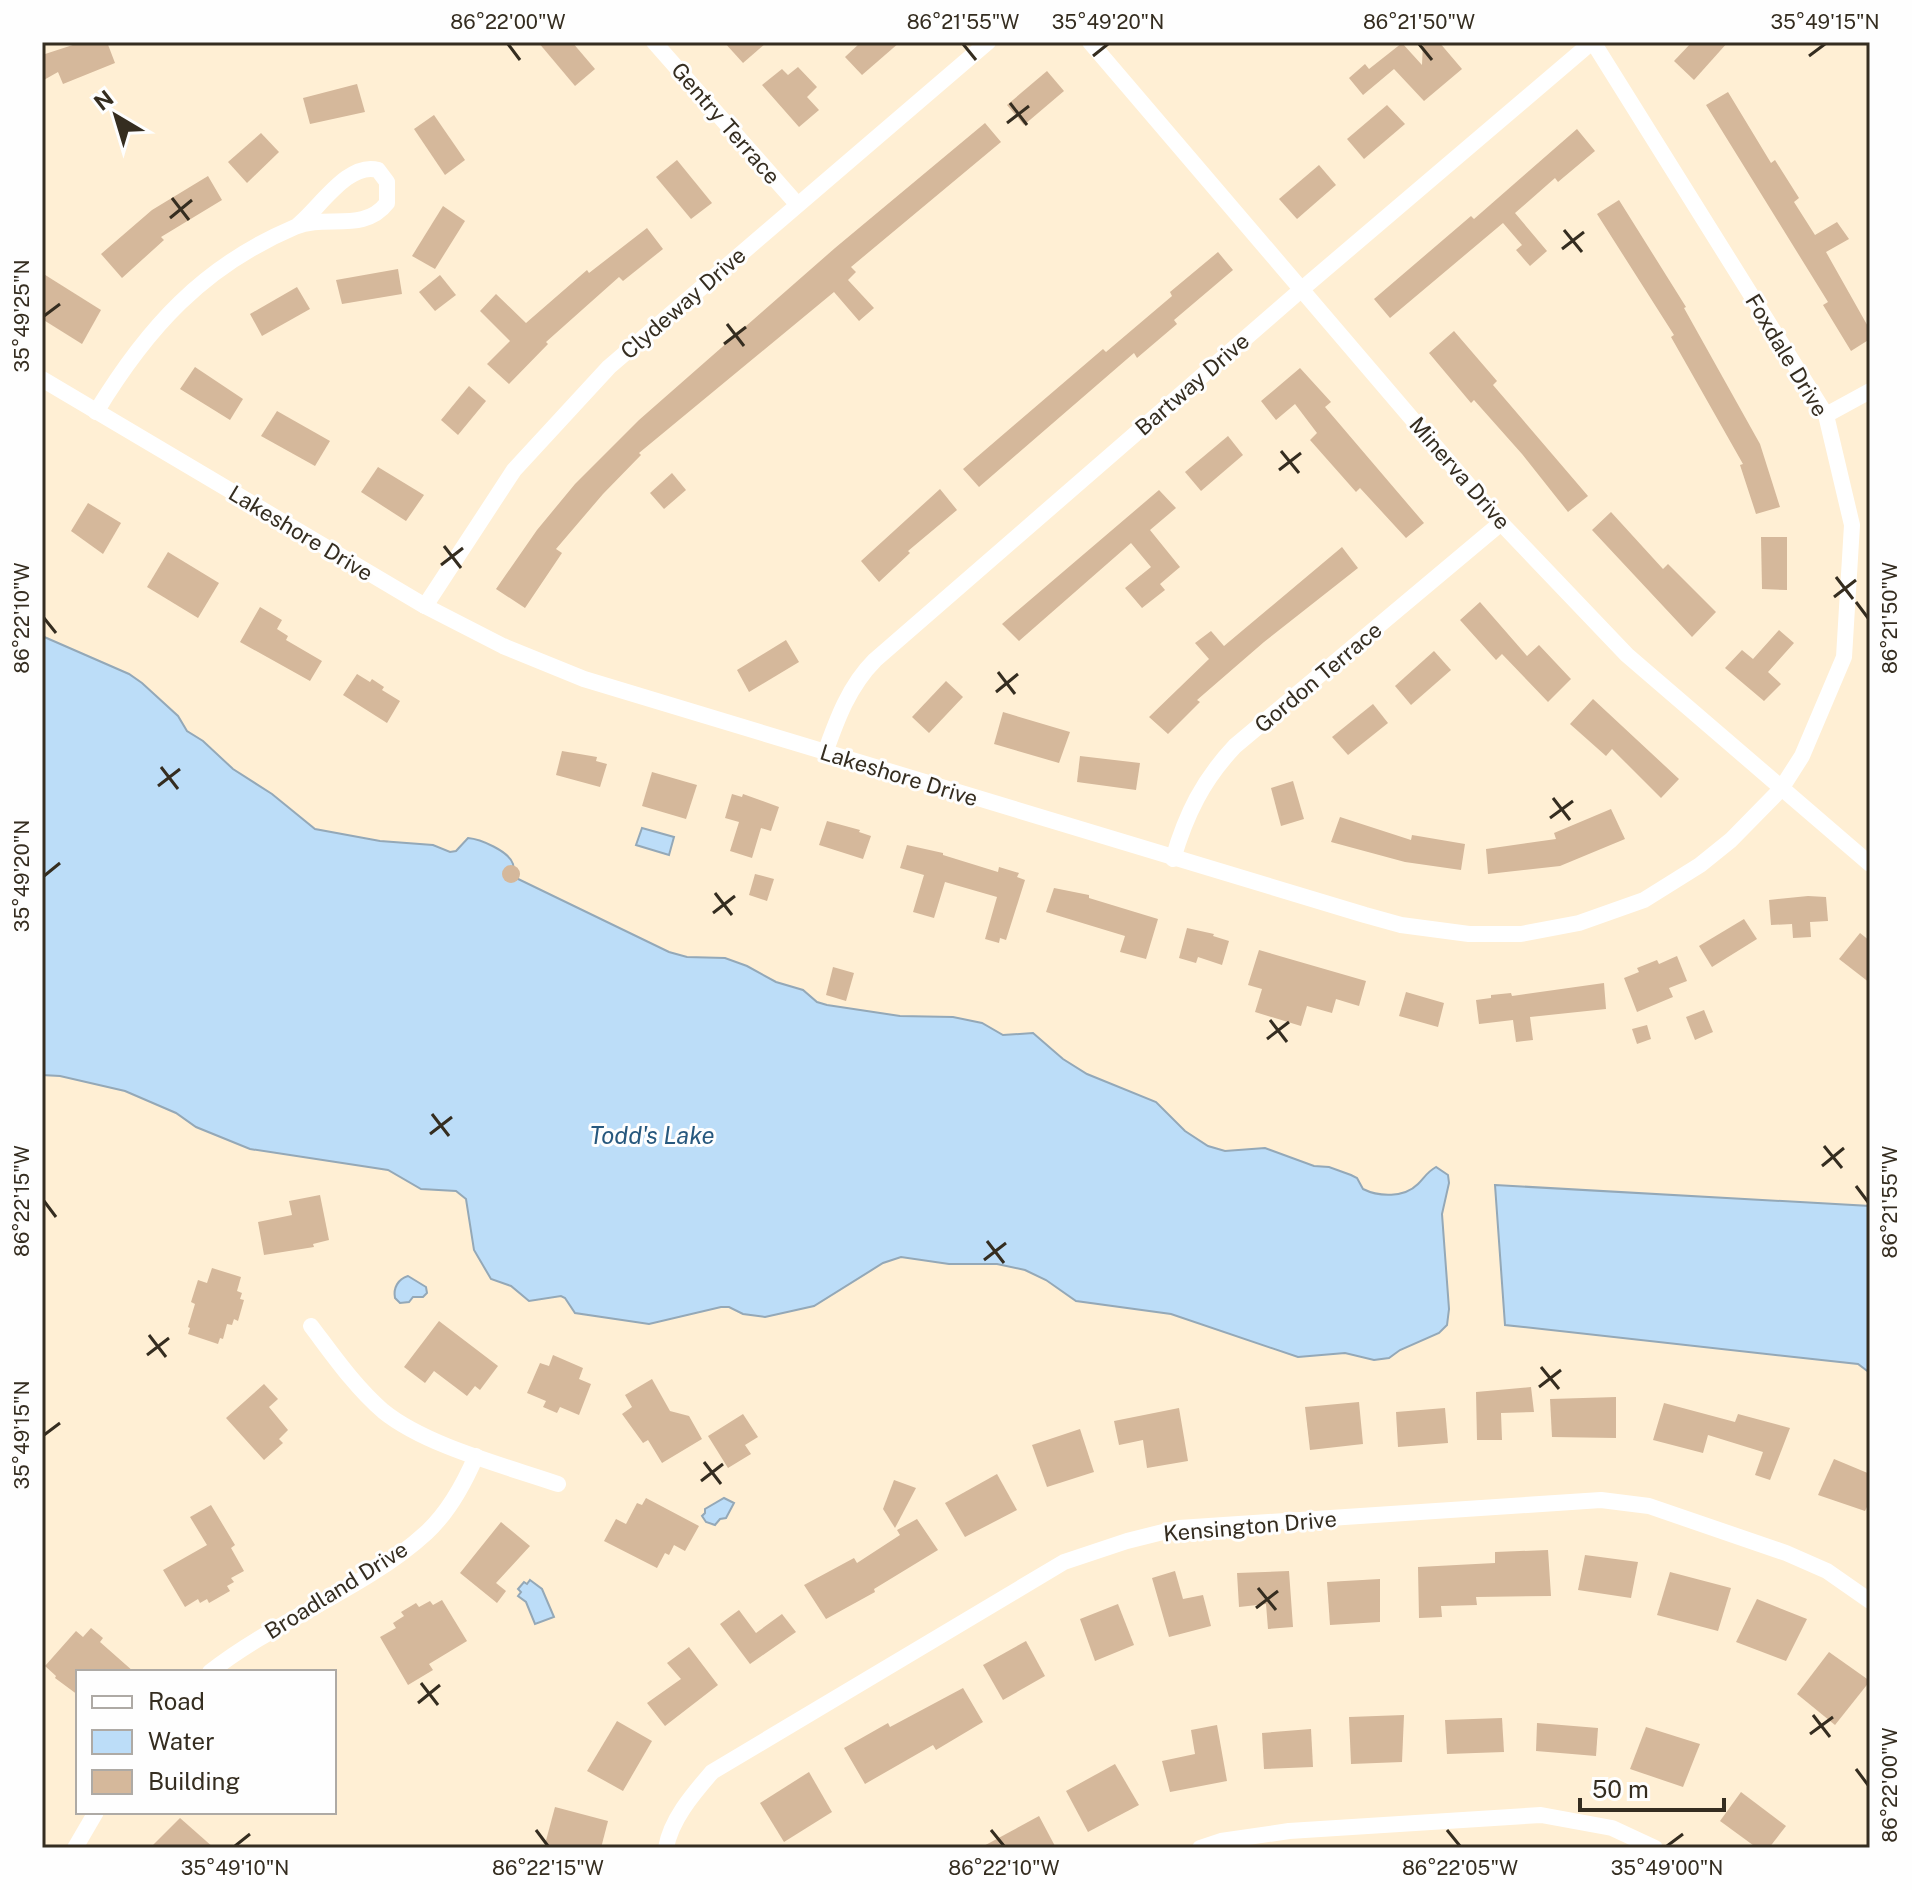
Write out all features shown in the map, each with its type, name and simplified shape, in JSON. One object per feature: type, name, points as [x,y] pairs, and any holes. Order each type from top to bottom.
[{"type":"street","name":"Gentry Terrace","points":[[654,42],[797,204]]},
{"type":"street","name":"Clydeway Drive","points":[[425,606],[514,470],[609,367],[988,42]]},
{"type":"street","name":"Minerva Drive","points":[[1090,42],[1501,523],[1627,655],[1870,864]]},
{"type":"street","name":"Bartway Drive","points":[[825,753],[857,680],[875,660],[1302,289],[1593,42]]},
{"type":"street","name":"Foxdale Drive","points":[[1593,42],[1826,415],[1852,525],[1844,657],[1802,756],[1781,789]]},
{"type":"street","points":[[96,412],[150,332],[180,300],[235,260],[297,226],[342,181],[360,169],[378,170],[387,182],[389,197],[375,215],[360,221],[321,221],[297,226]]},
{"type":"street","name":"Lakeshore Drive","points":[[42,379],[425,606],[503,646],[584,679],[1173,859],[1401,925],[1469,934],[1521,934],[1579,923],[1644,900],[1700,865],[1731,840],[1781,789]]},
{"type":"street","points":[[1826,415],[1870,391]]},
{"type":"street","name":"Gordon Terrace","points":[[1173,859],[1181,831],[1198,793],[1235,746],[1501,523]]},
{"type":"street","points":[[311,1326],[381,1409],[406,1426],[476,1456],[558,1484]]},
{"type":"street","name":"Broadland Drive","points":[[213,1670],[414,1543],[442,1515],[458,1493],[476,1456]]},
{"type":"street","name":"Kensington Drive","points":[[666,1848],[667,1840],[688,1801],[712,1772],[1064,1562],[1179,1528],[1601,1500],[1649,1506],[1786,1553],[1827,1571],[1870,1601]]},
{"type":"street","points":[[75,1848],[95,1814]]},
{"type":"street","points":[[1200,1848],[1221,1841],[1289,1831],[1541,1815],[1612,1828],[1655,1848]]},
{"type":"water","name":"Todd's Lake","points":[[42,636],[129,674],[142,683],[178,716],[187,731],[315,829],[380,841],[433,845],[450,852],[456,851],[468,838],[480,841],[494,846],[510,859],[514,877],[669,952],[687,957],[725,958],[776,982],[803,990],[817,1002],[827,1005],[900,1016],[953,1017],[982,1023],[1003,1035],[1033,1033],[1063,1059],[1087,1074],[1156,1102],[1185,1131],[1208,1146],[1225,1151],[1265,1148],[1314,1166],[1329,1167],[1351,1175],[1357,1178],[1363,1189],[1384,1195],[1412,1189],[1436,1167],[1448,1175],[1449,1183],[1442,1214],[1449,1309],[1447,1325],[1439,1333],[1389,1358],[1374,1360],[1345,1353],[1298,1357],[1171,1314],[1076,1301],[1025,1270],[997,1264],[949,1264],[901,1257],[883,1263],[814,1306],[765,1317],[721,1307],[649,1324],[575,1313],[561,1296],[529,1301],[511,1286],[491,1279],[474,1250],[466,1199],[456,1191],[421,1189],[388,1170],[250,1149],[196,1127],[176,1113],[125,1091],[60,1076],[42,1075]]},
{"type":"water","points":[[642,828],[674,837],[669,855],[636,845]]},
{"type":"water","points":[[1495,1185],[1870,1206],[1870,1373],[1858,1364],[1505,1325]]},
{"type":"water","points":[[408,1276],[426,1287],[427,1293],[400,1303],[395,1298],[396,1287],[401,1279]]},
{"type":"water","points":[[724,1498],[734,1503],[726,1518],[715,1525],[706,1522],[702,1516],[705,1509]]},
{"type":"water","points":[[530,1580],[542,1589],[554,1617],[535,1624],[526,1602],[518,1596],[521,1592],[518,1589]]},
{"type":"building","points":[[82,42],[107,42],[115,63],[63,84],[58,72],[42,81],[42,55]]},
{"type":"building","points":[[538,42],[572,42],[595,69],[575,86]]},
{"type":"building","points":[[724,42],[767,42],[743,63]]},
{"type":"building","points":[[861,42],[900,42],[862,75],[845,57]]},
{"type":"building","points":[[1423,42],[1439,42],[1462,69],[1424,101],[1394,69],[1363,95],[1349,78],[1365,64],[1369,69],[1402,43],[1422,65]]},
{"type":"building","points":[[1692,42],[1728,42],[1694,80],[1674,61]]},
{"type":"building","points":[[798,67],[817,87],[807,97],[819,110],[799,127],[762,85],[782,69],[788,75]]},
{"type":"building","points":[[1047,71],[1064,91],[1024,125],[1007,105]]},
{"type":"building","points":[[357,84],[365,112],[310,124],[303,98]]},
{"type":"building","points":[[1728,92],[1771,163],[1775,160],[1799,198],[1794,202],[1815,235],[1837,222],[1849,239],[1826,252],[1870,330],[1870,339],[1851,351],[1823,305],[1828,302],[1706,105]]},
{"type":"building","points":[[1387,105],[1405,124],[1364,159],[1347,139]]},
{"type":"building","points":[[434,115],[465,160],[445,175],[414,129]]},
{"type":"building","points":[[985,123],[1001,142],[851,267],[856,272],[848,280],[874,308],[859,321],[834,292],[639,453],[641,455],[556,549],[562,553],[525,608],[496,589],[537,530],[575,484],[639,420],[835,248]]},
{"type":"building","points":[[1577,129],[1595,151],[1558,182],[1555,178],[1515,213],[1547,251],[1530,266],[1516,250],[1522,245],[1503,223],[1390,318],[1374,299],[1471,216],[1474,219]]},
{"type":"building","points":[[261,133],[279,152],[247,183],[228,162]]},
{"type":"building","points":[[677,160],[712,203],[691,219],[656,177]]},
{"type":"building","points":[[1319,165],[1336,185],[1297,219],[1279,199]]},
{"type":"building","points":[[208,176],[222,200],[161,237],[164,240],[122,278],[101,254],[152,210]]},
{"type":"building","points":[[1619,200],[1686,307],[1760,444],[1780,507],[1756,514],[1740,465],[1743,464],[1671,337],[1674,335],[1597,214]]},
{"type":"building","points":[[443,206],[465,221],[435,269],[412,256]]},
{"type":"building","points":[[647,228],[663,249],[623,281],[619,277],[546,342],[548,344],[509,384],[487,364],[510,341],[480,311],[496,294],[526,323],[587,270],[589,273]]},
{"type":"building","points":[[1218,252],[1233,270],[1174,320],[1177,324],[1137,358],[1134,353],[979,487],[963,469],[1103,349],[1106,352],[1172,296],[1170,292]]},
{"type":"building","points":[[398,269],[402,294],[342,304],[336,280]]},
{"type":"building","points":[[42,273],[101,310],[82,344],[42,319]]},
{"type":"building","points":[[440,275],[456,295],[435,311],[419,292]]},
{"type":"building","points":[[297,287],[310,309],[262,336],[250,314]]},
{"type":"building","points":[[1454,331],[1497,381],[1493,385],[1588,496],[1568,512],[1522,454],[1474,400],[1471,403],[1429,353]]},
{"type":"building","points":[[195,367],[243,399],[230,420],[180,389]]},
{"type":"building","points":[[1300,368],[1331,402],[1325,407],[1424,523],[1406,538],[1360,488],[1356,492],[1310,440],[1317,433],[1295,404],[1276,420],[1261,401]]},
{"type":"building","points":[[469,386],[486,401],[458,435],[441,420]]},
{"type":"building","points":[[277,411],[330,441],[315,466],[261,436]]},
{"type":"building","points":[[1228,436],[1243,455],[1201,491],[1185,472]]},
{"type":"building","points":[[378,467],[424,495],[406,521],[361,492]]},
{"type":"building","points":[[672,473],[686,490],[664,509],[650,493]]},
{"type":"building","points":[[940,489],[957,510],[908,551],[910,553],[879,582],[861,561]]},
{"type":"building","points":[[1159,490],[1176,508],[1150,530],[1180,567],[1160,584],[1165,590],[1142,608],[1125,588],[1151,567],[1131,543],[1019,641],[1002,624]]},
{"type":"building","points":[[88,503],[121,523],[103,554],[71,531]]},
{"type":"building","points":[[1611,512],[1663,569],[1668,564],[1716,612],[1692,637],[1592,530]]},
{"type":"building","points":[[1761,537],[1787,537],[1787,590],[1762,589]]},
{"type":"building","points":[[1342,547],[1358,568],[1197,700],[1200,702],[1168,734],[1149,717],[1209,659],[1195,643],[1211,631],[1224,646]]},
{"type":"building","points":[[168,552],[219,583],[198,618],[147,587]]},
{"type":"building","points":[[1480,602],[1527,656],[1539,645],[1571,679],[1548,702],[1502,654],[1496,660],[1460,620]]},
{"type":"building","points":[[260,607],[282,620],[277,629],[288,636],[286,640],[322,661],[310,681],[240,642]]},
{"type":"building","points":[[1779,630],[1794,643],[1768,672],[1781,684],[1764,701],[1725,668],[1742,650],[1753,659]]},
{"type":"building","points":[[786,640],[799,662],[749,692],[737,670]]},
{"type":"building","points":[[1434,651],[1451,670],[1411,705],[1395,686]]},
{"type":"building","points":[[357,674],[370,682],[372,679],[384,687],[382,690],[400,701],[387,723],[343,695]]},
{"type":"building","points":[[946,681],[963,697],[929,733],[912,717]]},
{"type":"building","points":[[1593,699],[1679,779],[1661,798],[1612,749],[1606,756],[1570,724]]},
{"type":"building","points":[[1373,704],[1388,723],[1348,755],[1332,737]]},
{"type":"building","points":[[1003,712],[1070,732],[1059,763],[994,744]]},
{"type":"building","points":[[562,751],[597,757],[596,761],[607,764],[600,787],[556,775]]},
{"type":"building","points":[[1080,756],[1140,763],[1136,790],[1077,782]]},
{"type":"building","points":[[652,772],[697,785],[686,819],[642,806]]},
{"type":"building","points":[[1293,781],[1304,819],[1281,826],[1271,788]]},
{"type":"building","points":[[732,794],[742,797],[743,794],[779,807],[771,831],[761,828],[752,858],[730,851],[739,822],[725,818]]},
{"type":"building","points":[[1611,809],[1625,839],[1560,866],[1488,874],[1486,849],[1556,839],[1554,833]]},
{"type":"building","points":[[1340,817],[1411,840],[1412,835],[1465,844],[1461,870],[1405,862],[1331,842]]},
{"type":"building","points":[[827,821],[871,836],[863,859],[819,845]]},
{"type":"building","points":[[907,845],[943,853],[998,872],[999,867],[1019,873],[1017,877],[1025,880],[1006,940],[1000,938],[999,943],[985,939],[997,897],[945,882],[934,918],[913,912],[924,875],[900,868]]},
{"type":"building","points":[[511,865],[520,874],[511,883],[502,874]]},
{"type":"building","points":[[755,874],[774,879],[767,901],[749,895]]},
{"type":"building","points":[[1054,888],[1089,895],[1089,898],[1158,919],[1146,959],[1120,952],[1125,936],[1046,912]]},
{"type":"building","points":[[1826,897],[1828,921],[1810,922],[1811,937],[1793,938],[1792,924],[1771,925],[1769,900]]},
{"type":"building","points":[[1744,919],[1757,939],[1712,967],[1699,946]]},
{"type":"building","points":[[1187,928],[1229,941],[1222,965],[1198,957],[1196,963],[1179,958]]},
{"type":"building","points":[[1860,933],[1870,941],[1870,983],[1839,959]]},
{"type":"building","points":[[1259,950],[1366,981],[1359,1006],[1336,999],[1332,1013],[1307,1006],[1301,1026],[1255,1012],[1262,989],[1248,985]]},
{"type":"building","points":[[1677,956],[1687,981],[1669,988],[1673,997],[1637,1012],[1624,978],[1639,972],[1637,968],[1657,960],[1659,964]]},
{"type":"building","points":[[833,967],[854,973],[846,1001],[826,995]]},
{"type":"building","points":[[1604,983],[1606,1009],[1530,1017],[1533,1040],[1516,1042],[1513,1020],[1479,1024],[1476,1000],[1491,998],[1491,995],[1511,993],[1512,996]]},
{"type":"building","points":[[1406,992],[1444,1003],[1438,1027],[1399,1016]]},
{"type":"building","points":[[1704,1010],[1713,1032],[1695,1040],[1686,1017]]},
{"type":"building","points":[[1647,1025],[1651,1039],[1637,1044],[1632,1029]]},
{"type":"building","points":[[320,1195],[329,1240],[313,1244],[314,1247],[264,1255],[258,1222],[292,1215],[289,1201]]},
{"type":"building","points":[[212,1268],[241,1277],[237,1291],[242,1293],[240,1299],[244,1300],[238,1321],[234,1319],[232,1325],[227,1324],[223,1339],[220,1338],[218,1344],[188,1334],[195,1304],[191,1302],[198,1280],[207,1283]]},
{"type":"building","points":[[439,1321],[498,1366],[480,1390],[475,1386],[467,1396],[434,1371],[425,1383],[404,1367]]},
{"type":"building","points":[[553,1355],[583,1368],[579,1379],[591,1384],[579,1415],[560,1407],[557,1413],[543,1407],[546,1401],[527,1393],[540,1363],[549,1366]]},
{"type":"building","points":[[652,1379],[670,1411],[689,1416],[702,1439],[662,1463],[648,1440],[643,1443],[622,1414],[632,1407],[625,1395]]},
{"type":"building","points":[[264,1384],[278,1399],[269,1407],[288,1430],[279,1439],[283,1443],[264,1460],[226,1418]]},
{"type":"building","points":[[1531,1387],[1534,1412],[1501,1413],[1502,1440],[1477,1440],[1476,1392]]},
{"type":"building","points":[[1616,1397],[1616,1438],[1552,1437],[1550,1399]]},
{"type":"building","points":[[1359,1402],[1363,1444],[1310,1450],[1305,1407]]},
{"type":"building","points":[[1664,1403],[1735,1422],[1738,1414],[1790,1428],[1770,1480],[1755,1475],[1763,1452],[1708,1435],[1703,1453],[1653,1440]]},
{"type":"building","points":[[1179,1408],[1188,1461],[1147,1468],[1143,1440],[1119,1445],[1114,1421]]},
{"type":"building","points":[[1445,1408],[1448,1443],[1398,1447],[1396,1412]]},
{"type":"building","points":[[743,1414],[758,1437],[745,1445],[751,1454],[728,1468],[708,1436]]},
{"type":"building","points":[[1080,1429],[1094,1472],[1047,1487],[1032,1445]]},
{"type":"building","points":[[1834,1459],[1870,1474],[1870,1501],[1865,1511],[1818,1495]]},
{"type":"building","points":[[997,1474],[1017,1510],[965,1537],[945,1503]]},
{"type":"building","points":[[894,1480],[916,1488],[895,1528],[883,1509]]},
{"type":"building","points":[[646,1498],[699,1526],[685,1551],[674,1545],[669,1555],[665,1553],[657,1568],[604,1541],[616,1519],[626,1524],[637,1503],[642,1505]]},
{"type":"building","points":[[211,1505],[235,1545],[231,1548],[244,1571],[231,1578],[234,1582],[227,1586],[230,1591],[209,1603],[207,1599],[200,1603],[198,1599],[185,1607],[163,1570],[207,1545],[190,1517]]},
{"type":"building","points":[[917,1519],[938,1550],[874,1589],[875,1592],[826,1619],[804,1585],[854,1558],[857,1563],[900,1535],[897,1530]]},
{"type":"building","points":[[501,1522],[530,1546],[496,1583],[506,1591],[497,1603],[460,1573]]},
{"type":"building","points":[[1548,1550],[1551,1596],[1476,1597],[1477,1605],[1441,1606],[1442,1617],[1419,1618],[1418,1567],[1495,1563],[1495,1552]]},
{"type":"building","points":[[1585,1555],[1638,1562],[1631,1598],[1578,1590]]},
{"type":"building","points":[[1175,1571],[1183,1599],[1203,1595],[1211,1626],[1169,1637],[1152,1578]]},
{"type":"building","points":[[1289,1571],[1293,1627],[1268,1629],[1266,1604],[1239,1607],[1237,1573]]},
{"type":"building","points":[[1670,1572],[1731,1588],[1718,1631],[1657,1615]]},
{"type":"building","points":[[1380,1579],[1380,1622],[1330,1625],[1327,1582]]},
{"type":"building","points":[[1757,1599],[1807,1619],[1786,1661],[1736,1642]]},
{"type":"building","points":[[442,1600],[467,1641],[429,1664],[433,1670],[408,1685],[380,1637],[396,1628],[393,1623],[404,1616],[401,1612],[416,1603],[419,1607],[430,1601],[433,1605]]},
{"type":"building","points":[[1118,1604],[1134,1645],[1095,1661],[1080,1619]]},
{"type":"building","points":[[739,1610],[756,1633],[782,1614],[796,1632],[750,1664],[720,1624]]},
{"type":"building","points":[[91,1628],[103,1638],[100,1642],[132,1670],[76,1670],[76,1694],[45,1666],[76,1631],[83,1637]]},
{"type":"building","points":[[1026,1641],[1045,1676],[1003,1700],[983,1665]]},
{"type":"building","points":[[689,1647],[718,1685],[665,1726],[647,1703],[681,1679],[667,1663]]},
{"type":"building","points":[[1829,1652],[1870,1681],[1835,1725],[1797,1694]]},
{"type":"building","points":[[963,1688],[983,1722],[936,1750],[933,1745],[865,1784],[844,1748],[888,1723],[890,1727]]},
{"type":"building","points":[[1404,1715],[1402,1762],[1351,1764],[1349,1717]]},
{"type":"building","points":[[1502,1718],[1504,1752],[1447,1754],[1445,1720]]},
{"type":"building","points":[[617,1721],[652,1741],[623,1791],[587,1771]]},
{"type":"building","points":[[1537,1723],[1598,1728],[1596,1756],[1536,1751]]},
{"type":"building","points":[[1217,1725],[1227,1781],[1170,1792],[1162,1761],[1195,1754],[1191,1730]]},
{"type":"building","points":[[1646,1727],[1700,1744],[1683,1787],[1630,1769]]},
{"type":"building","points":[[1311,1729],[1313,1767],[1264,1769],[1262,1733]]},
{"type":"building","points":[[1115,1764],[1139,1805],[1088,1832],[1066,1791]]},
{"type":"building","points":[[809,1772],[832,1812],[784,1842],[760,1803]]},
{"type":"building","points":[[1741,1792],[1786,1826],[1769,1848],[1757,1848],[1720,1821]]},
{"type":"building","points":[[555,1807],[608,1821],[601,1848],[544,1848]]},
{"type":"building","points":[[1039,1816],[1056,1848],[980,1848]]},
{"type":"building","points":[[180,1818],[214,1848],[150,1848]]}]
